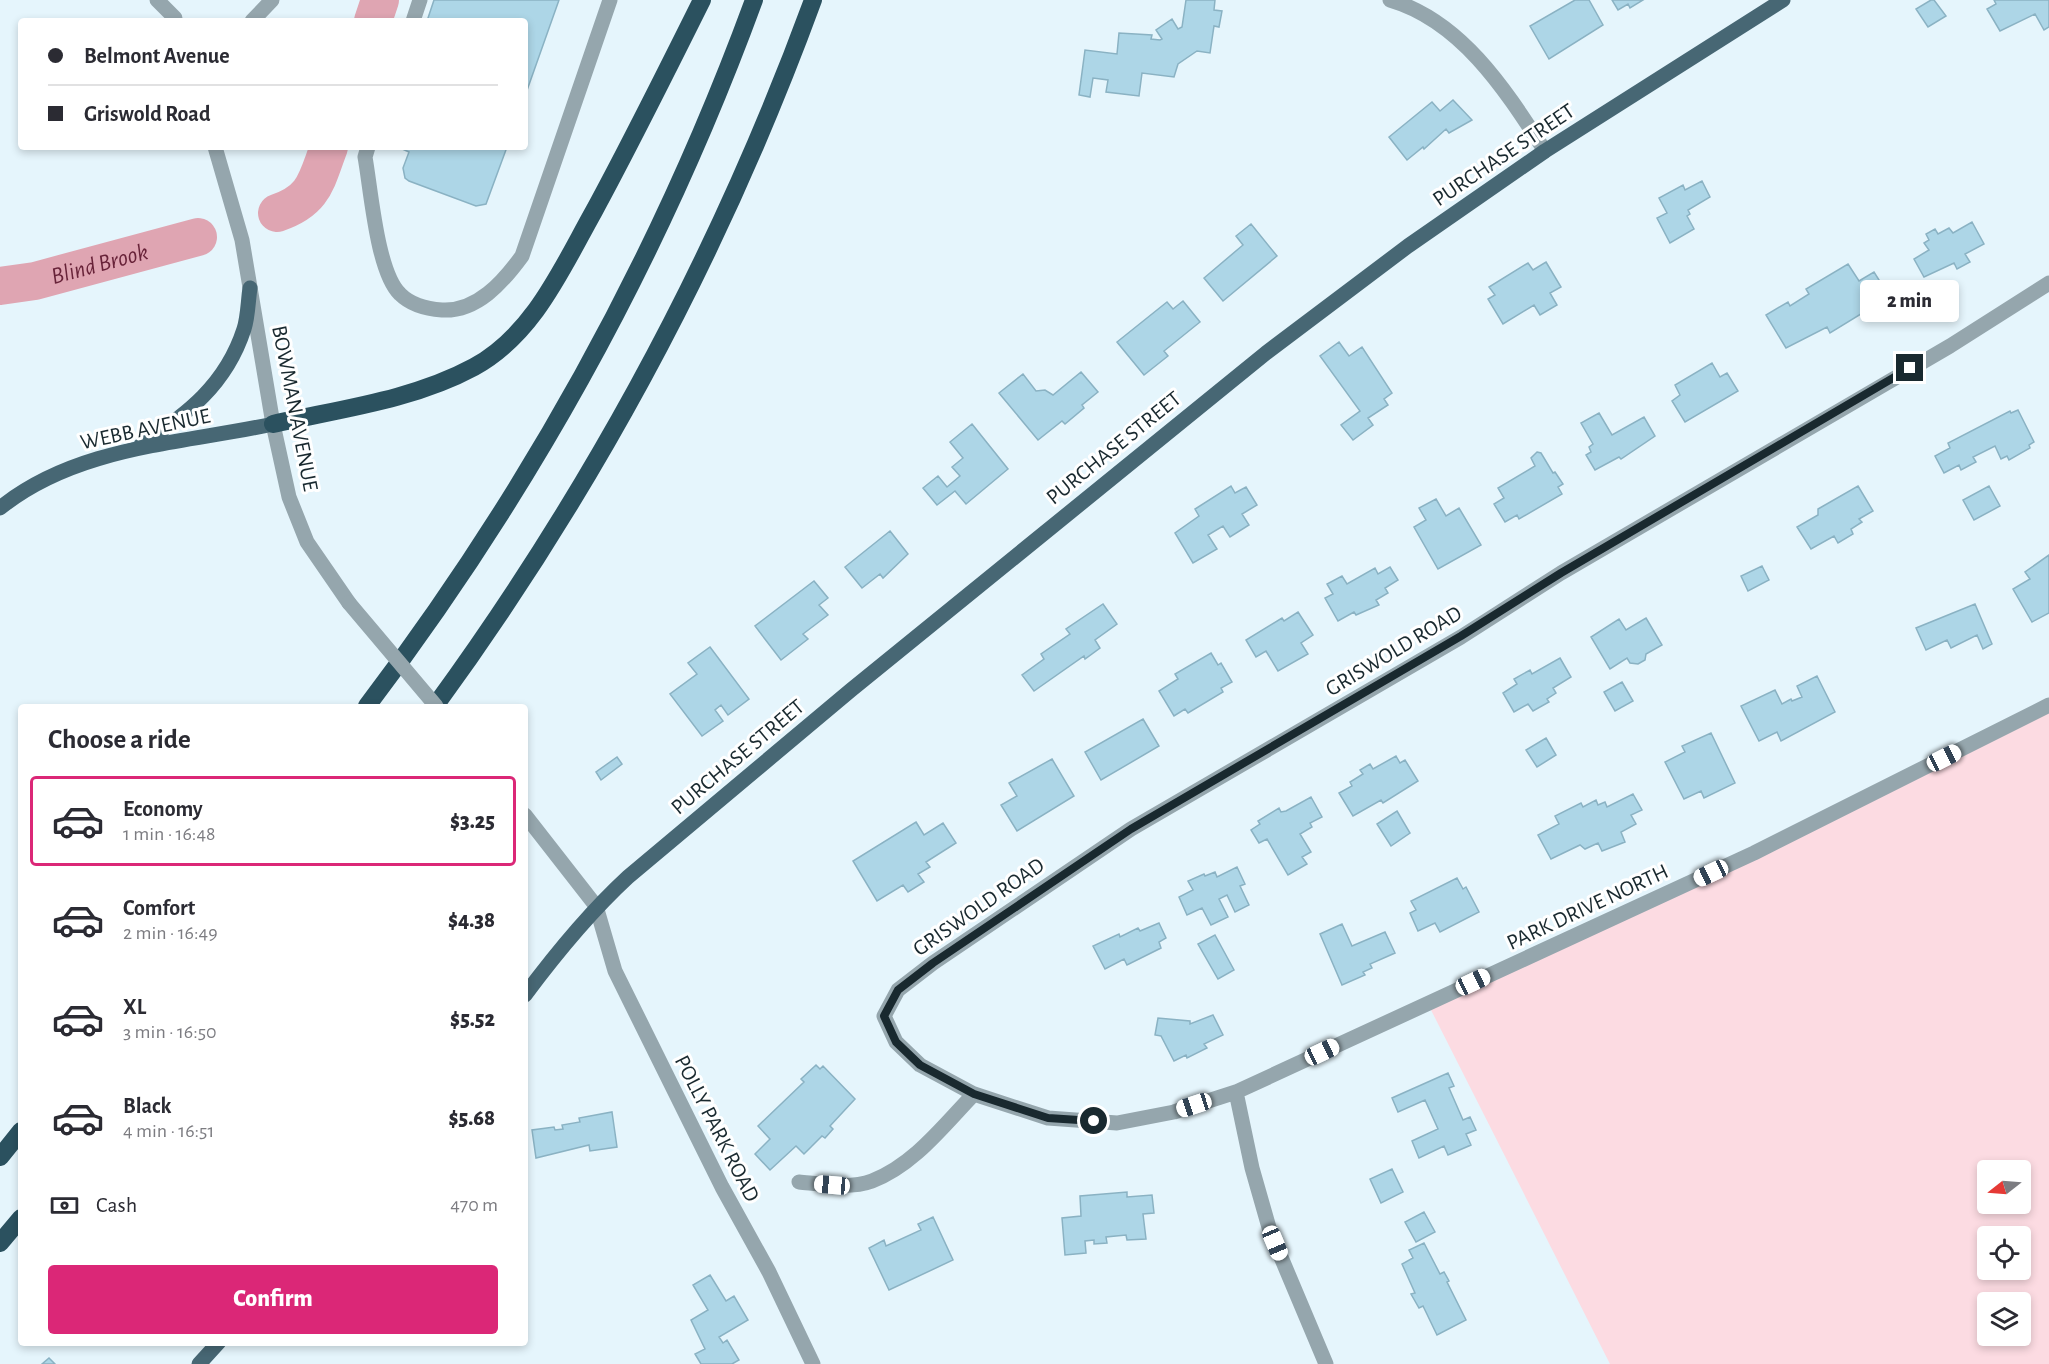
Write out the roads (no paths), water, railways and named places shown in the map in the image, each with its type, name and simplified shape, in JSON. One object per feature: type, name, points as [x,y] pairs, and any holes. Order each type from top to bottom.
[{"type":"highway","points":[[273,424],[426,388],[476,366],[514,337],[540,305],[557,278],[619,165],[702,0]]},
{"type":"highway","points":[[368,704],[473,558],[582,378],[636,276],[680,181],[722,84],[754,0]]},
{"type":"highway","points":[[436,704],[496,621],[561,522],[658,353],[711,248],[758,142],[813,0]]},
{"type":"highway","points":[[0,1156],[18,1135]]},
{"type":"highway","points":[[0,1243],[18,1222]]},
{"type":"main road","name":"PURCHASE STREET","points":[[528,991],[559,949],[597,906],[851,690],[1266,353],[1408,246],[1545,151],[1783,0]]},
{"type":"main road","points":[[136,449],[187,414],[209,392],[228,363],[244,328],[250,288]]},
{"type":"main road","name":"WEBB AVENUE","points":[[0,508],[46,477],[75,465],[136,449],[273,424]]},
{"type":"main road","points":[[199,1364],[215,1346]]},
{"type":"street","points":[[158,0],[175,18]]},
{"type":"street","points":[[170,0],[176,18]]},
{"type":"street","points":[[255,18],[272,0]]},
{"type":"street","points":[[414,18],[420,0]]},
{"type":"street","points":[[367,150],[365,157],[383,261],[398,293],[429,309],[454,311],[471,306],[510,272],[522,256],[610,0]]},
{"type":"street","points":[[1390,0],[1414,7],[1454,34],[1477,59],[1545,151]]},
{"type":"street","name":"BOWMAN AVENUE","points":[[216,150],[242,240],[282,472],[298,522],[319,562],[433,704]]},
{"type":"street","name":"GRISWOLD ROAD","points":[[974,1094],[920,1065],[896,1042],[884,1016],[898,990],[933,963],[1131,829],[1461,636],[1561,573],[1950,346],[2049,283]]},
{"type":"street","name":"PARK DRIVE NORTH","points":[[974,1094],[1048,1118],[1117,1123],[1174,1112],[1236,1092],[1754,854],[2049,705]]},
{"type":"street","points":[[528,818],[597,906]]},
{"type":"street","name":"POLLY PARK ROAD","points":[[597,906],[615,971],[722,1187],[769,1272],[813,1364]]},
{"type":"street","points":[[1236,1092],[1252,1168],[1270,1231],[1326,1364]]},
{"type":"street","points":[[798,1182],[832,1185],[872,1181],[916,1154],[974,1094]]},
{"type":"waterway","name":"Blind Brook","points":[[374,18],[380,0]]},
{"type":"waterway","name":"Blind Brook","points":[[277,213],[290,208],[307,195],[317,179],[328,150]]},
{"type":"waterway","name":"Blind Brook","points":[[0,286],[35,281],[198,237]]}]
